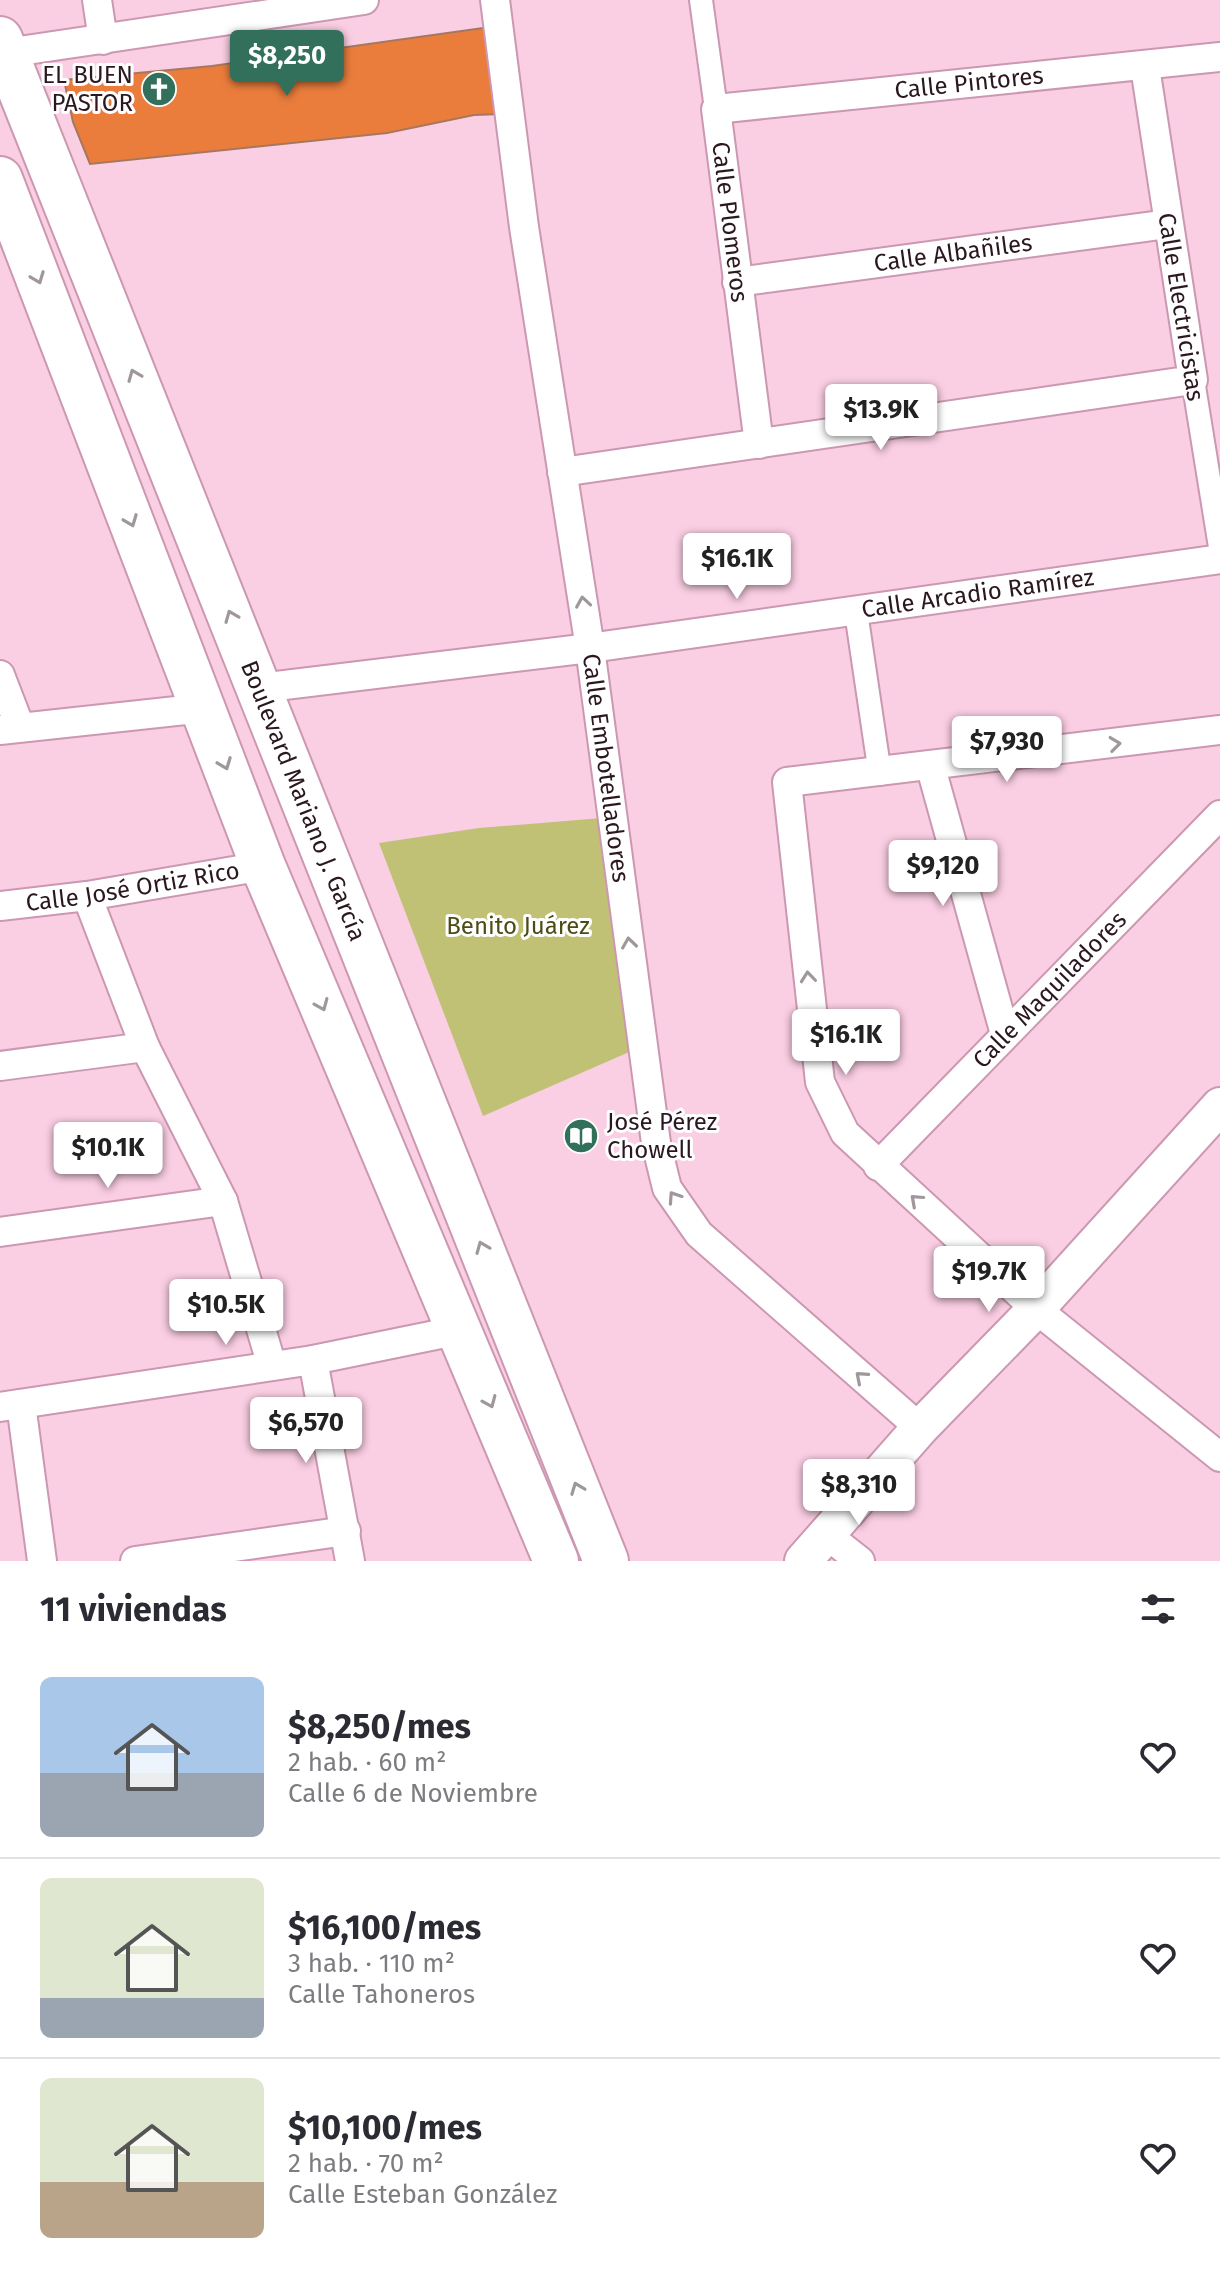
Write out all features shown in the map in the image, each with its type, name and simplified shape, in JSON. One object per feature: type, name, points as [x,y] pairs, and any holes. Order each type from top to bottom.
[{"type":"main road","name":"Boulevard Mariano J. García","points":[[2,49],[260,688],[606,1561]]},
{"type":"main road","points":[[5,205],[204,708],[263,866],[556,1561]]},
{"type":"street","points":[[97,0],[103,40]]},
{"type":"street","points":[[2,49],[103,40],[364,0]]},
{"type":"street","name":"Calle Embotelladores","points":[[495,0],[524,227],[590,648],[656,1143],[667,1188],[699,1234],[920,1428]]},
{"type":"street","name":"Calle Plomeros","points":[[701,0],[759,444]]},
{"type":"street","name":"Calle Pintores","points":[[716,109],[1220,57]]},
{"type":"street","name":"Calle Electricistas","points":[[1145,67],[1220,547]]},
{"type":"street","name":"Calle Albañiles","points":[[737,282],[1168,224]]},
{"type":"street","points":[[562,472],[1193,380]]},
{"type":"street","name":"Calle Arcadio Ramírez","points":[[260,688],[590,648],[1220,559]]},
{"type":"street","points":[[856,612],[880,774]]},
{"type":"street","points":[[0,675],[10,729],[204,708]]},
{"type":"street","points":[[1220,730],[931,768],[787,782],[820,1082],[845,1133],[1036,1309],[1220,1457]]},
{"type":"street","points":[[931,768],[1005,1034]]},
{"type":"street","name":"Calle Maquiladores","points":[[878,1166],[1220,815]]},
{"type":"street","name":"Calle José Ortiz Rico","points":[[0,906],[87,896],[263,866]]},
{"type":"street","points":[[87,896],[145,1047],[223,1201],[272,1366]]},
{"type":"street","points":[[0,1066],[145,1047]]},
{"type":"street","points":[[860,1561],[815,1548],[920,1428],[1036,1309],[1220,1106]]},
{"type":"street","points":[[0,1232],[223,1201]]},
{"type":"street","points":[[42,1561],[10,1406],[313,1360],[460,1330]]},
{"type":"street","points":[[313,1360],[350,1561]]},
{"type":"street","points":[[135,1561],[175,1558],[346,1531]]},
{"type":"green space","name":"Benito Juárez","points":[[602,818],[636,1049],[483,1116],[379,843],[479,828]]},
{"type":"building","name":"EL BUEN PASTOR","points":[[483,28],[493,31],[500,114],[474,115],[387,133],[90,164],[73,122],[64,80],[212,66]]},
{"type":"place","name":"EL BUEN PASTOR","points":[[159,89]]},
{"type":"place","name":"José Pérez Chowell","points":[[581,1136]]}]
